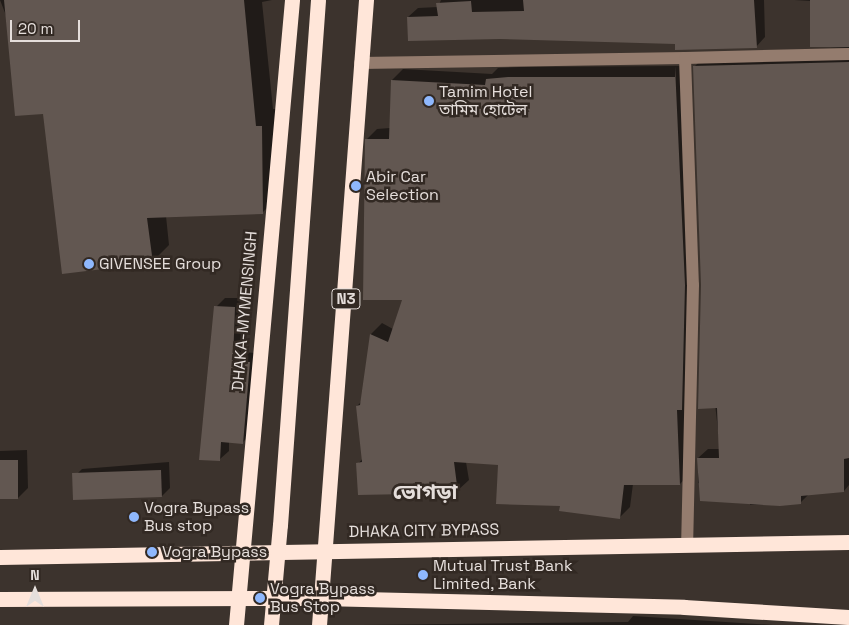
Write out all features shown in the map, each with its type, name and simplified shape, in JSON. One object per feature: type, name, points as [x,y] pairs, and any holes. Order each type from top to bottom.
[{"type":"highway","name":"DHAKA-MYMENSINGH","points":[[236,625],[241,550],[292,0]]},
{"type":"highway","points":[[271,625],[318,0]]},
{"type":"highway","name":"N3","points":[[319,625],[366,0]]},
{"type":"highway","name":"DHAKA CITY BYPASS","points":[[0,556],[241,550],[324,551],[849,542]]},
{"type":"highway","points":[[0,598],[321,598],[684,607],[849,617]]},
{"type":"street","points":[[360,63],[849,54]]},
{"type":"street","points":[[685,58],[693,285],[687,545]]},
{"type":"building","points":[[4,0],[244,0],[256,126],[262,126],[263,214],[147,218],[153,263],[62,274],[43,114],[15,116]]},
{"type":"building","points":[[523,0],[754,0],[757,48],[675,50],[675,44],[500,39],[408,41],[407,17],[438,16],[436,3],[471,1],[472,12],[524,11]]},
{"type":"building","points":[[810,0],[849,0],[849,47],[810,47]]},
{"type":"building","points":[[849,62],[849,458],[844,459],[844,492],[801,496],[801,504],[780,506],[700,501],[697,458],[719,458],[717,408],[698,409],[701,285],[693,66]]},
{"type":"building","points":[[675,66],[685,285],[682,410],[677,410],[680,485],[624,485],[620,519],[559,511],[560,506],[496,504],[498,465],[454,462],[458,493],[358,495],[356,463],[362,462],[356,406],[360,405],[370,334],[388,342],[402,300],[363,300],[365,139],[389,139],[391,80],[485,85],[486,79],[508,77],[675,77]]},
{"type":"building","points":[[214,306],[235,307],[233,361],[250,362],[243,444],[221,442],[220,461],[199,460]]},
{"type":"building","points":[[0,460],[18,460],[18,499],[0,499]]},
{"type":"building","points":[[161,470],[162,497],[73,500],[72,473]]},
{"type":"place","name":"Tamim Hotel তামিম হোটেল","points":[[429,101]]},
{"type":"place","name":"Abir Car Selection","points":[[356,186]]},
{"type":"place","name":"GIVENSEE Group","points":[[89,264]]},
{"type":"place","name":"Vogra Bypass Bus stop","points":[[134,517]]},
{"type":"place","name":"Vogra Bypass","points":[[152,552]]},
{"type":"place","name":"Mutual Trust Bank Limited, Bank","points":[[423,575]]},
{"type":"place","name":"Vogra Bypass Bus Stop","points":[[260,598]]},
{"type":"district","name":"ভোগড়া","points":[[425,492]]}]
